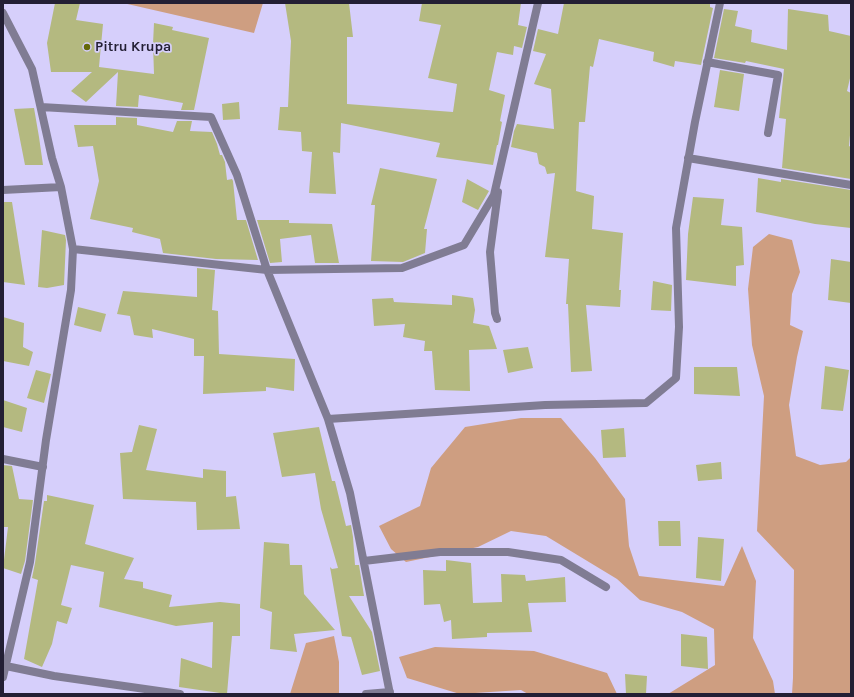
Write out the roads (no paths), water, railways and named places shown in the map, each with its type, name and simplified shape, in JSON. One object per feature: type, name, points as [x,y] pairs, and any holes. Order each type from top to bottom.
[{"type":"street","points":[[73,249],[267,270],[402,268],[464,245],[494,195],[538,3]]},
{"type":"street","points":[[328,419],[545,405],[646,403],[676,378],[679,326],[676,228],[695,122],[720,3]]},
{"type":"street","points":[[3,13],[32,69],[52,158],[61,188],[73,249],[71,290],[46,440],[30,562],[3,677]]},
{"type":"street","points":[[707,62],[778,75],[768,133]]},
{"type":"street","points":[[41,107],[211,117],[237,175],[267,270],[328,419],[350,493],[390,693],[366,694]]},
{"type":"street","points":[[497,319],[495,313],[490,252],[503,158]]},
{"type":"street","points":[[688,158],[851,185]]},
{"type":"street","points":[[3,190],[61,188]]},
{"type":"street","points":[[3,459],[43,467]]},
{"type":"street","points":[[364,561],[440,552],[508,552],[561,560],[606,586]]},
{"type":"street","points":[[6,666],[135,691],[180,694]]},
{"type":"place","name":"Pitru Krupa","points":[[87,47]]}]
